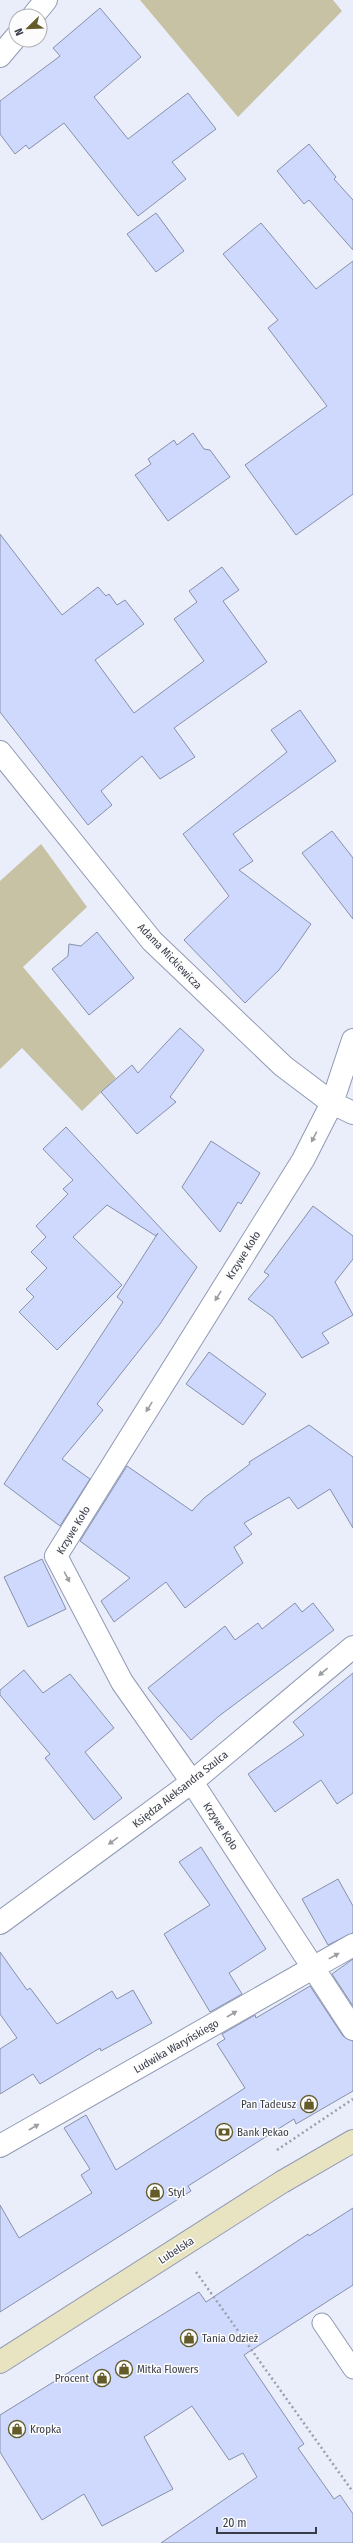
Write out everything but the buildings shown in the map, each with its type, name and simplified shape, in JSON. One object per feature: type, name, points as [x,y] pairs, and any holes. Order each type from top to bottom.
[{"type":"main road","name":"Lubelska","points":[[0,2362],[282,2182],[353,2141]]},
{"type":"street","points":[[40,8],[46,0]]},
{"type":"street","points":[[0,56],[8,46]]},
{"type":"street","name":"Adama Mickiewicza","points":[[0,752],[152,941],[283,1066],[332,1103],[353,1113]]},
{"type":"street","name":"Krzywe Koło","points":[[353,1040],[332,1103],[303,1160],[56,1556],[122,1682],[192,1782],[353,2029]]},
{"type":"street","name":"Księdza Aleksandra Szulca","points":[[0,1923],[192,1782],[353,1647]]},
{"type":"street","name":"Ludwika Waryńskiego","points":[[0,2146],[353,1945]]},
{"type":"lane","points":[[322,2322],[353,2370]]},
{"type":"path","points":[[196,2272],[353,2492]]},
{"type":"shaded area","points":[[140,0],[333,0],[342,11],[238,117]]},
{"type":"shaded area","points":[[41,844],[87,907],[23,967],[116,1078],[82,1111],[22,1048],[0,1069],[0,881]]},
{"type":"place","name":"Pan Tadeusz","points":[[309,2104]]},
{"type":"place","name":"Bank Pekao","points":[[224,2132]]},
{"type":"place","name":"Styl","points":[[155,2192]]},
{"type":"place","name":"Tania Odzież","points":[[189,2338]]},
{"type":"place","name":"Mitka Flowers","points":[[124,2369]]},
{"type":"place","name":"Procent","points":[[102,2378]]},
{"type":"place","name":"Kropka","points":[[17,2429]]}]
